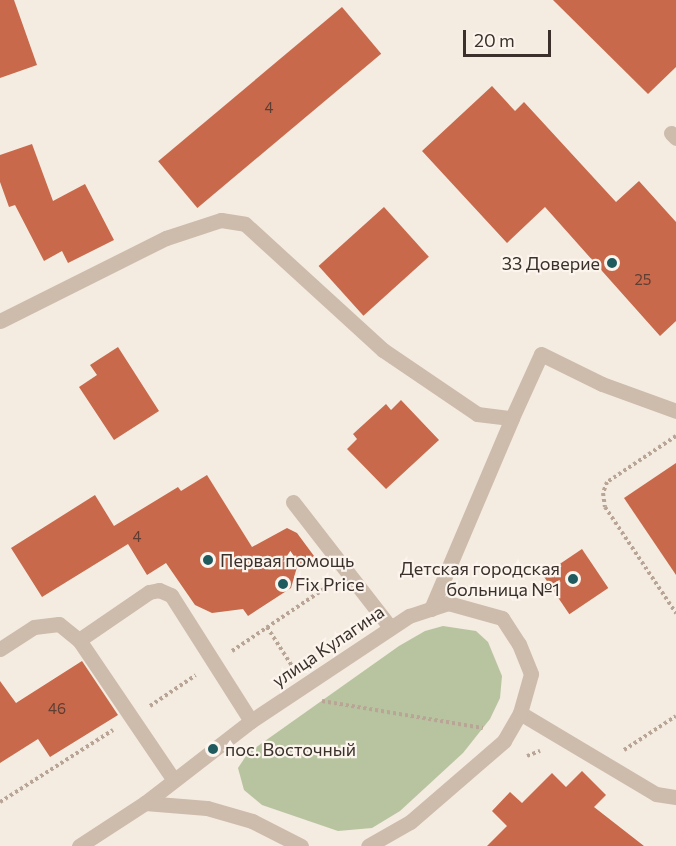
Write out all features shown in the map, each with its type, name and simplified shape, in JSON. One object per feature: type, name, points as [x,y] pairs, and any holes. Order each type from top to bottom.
[{"type":"street","points":[[0,321],[187,230],[221,220],[245,224],[383,350],[477,414],[512,418]]},
{"type":"street","points":[[431,609],[541,354],[602,384],[676,411]]},
{"type":"street","points":[[293,502],[390,627]]},
{"type":"street","points":[[80,640],[148,592],[159,590],[171,595],[251,721]]},
{"type":"street","name":"улица Кулагина","points":[[79,846],[145,803],[173,779],[251,721],[390,627],[448,603],[502,618],[519,644],[531,674],[520,713],[492,756],[410,822],[368,846]]},
{"type":"street","points":[[0,649],[45,624],[58,624],[80,640],[130,719],[173,779]]},
{"type":"street","points":[[520,713],[606,762],[656,794],[676,797]]},
{"type":"street","points":[[145,803],[207,808],[252,821],[301,846]]},
{"type":"path","points":[[676,436],[607,482],[603,494],[605,507],[676,613]]},
{"type":"path","points":[[0,801],[130,719],[348,573]]},
{"type":"path","points":[[267,627],[305,685],[324,704],[486,729]]},
{"type":"path","points":[[606,762],[676,716]]},
{"type":"green space","points":[[443,626],[476,631],[488,642],[502,676],[500,698],[490,719],[463,753],[400,811],[372,828],[338,831],[262,805],[244,790],[238,768],[248,753],[399,646],[425,631]]},
{"type":"building","points":[[0,0],[14,0],[37,65],[0,78]]},
{"type":"building","points":[[553,0],[676,0],[676,67],[648,94]]},
{"type":"building","points":[[342,7],[381,54],[197,208],[158,161]]},
{"type":"building","points":[[492,86],[515,111],[524,102],[616,202],[639,181],[676,222],[676,321],[660,336],[545,207],[507,243],[422,151]]},
{"type":"building","points":[[32,144],[53,201],[85,184],[114,240],[68,263],[62,251],[44,261],[15,205],[9,207],[0,182],[0,155]]},
{"type":"building","points":[[384,207],[429,257],[363,316],[319,266]]},
{"type":"building","points":[[118,347],[159,411],[114,440],[79,387],[97,375],[90,365]]},
{"type":"building","points":[[401,400],[439,440],[386,489],[347,449],[357,439],[353,434],[386,404],[391,410]]},
{"type":"building","points":[[676,463],[676,575],[624,498]]},
{"type":"building","points":[[207,475],[252,547],[287,528],[297,533],[314,556],[297,567],[291,588],[248,616],[243,609],[212,613],[195,605],[166,563],[147,575],[128,544],[42,597],[11,548],[95,495],[114,526],[178,487],[181,491]]},
{"type":"building","points":[[582,549],[608,588],[569,614],[543,575]]},
{"type":"building","points":[[82,661],[118,715],[50,757],[38,739],[0,763],[0,681],[16,703]]},
{"type":"building","points":[[582,771],[606,795],[594,807],[644,846],[487,846],[507,826],[492,811],[510,792],[522,803],[552,773],[566,787]]},
{"type":"place","name":"33 Доверие","points":[[612,263]]},
{"type":"place","name":"Первая помощь","points":[[208,560]]},
{"type":"place","name":"Детская городская больница №1","points":[[573,579]]},
{"type":"place","name":"Fix Price","points":[[283,584]]},
{"type":"place","name":"пос. Восточный","points":[[213,749]]}]
